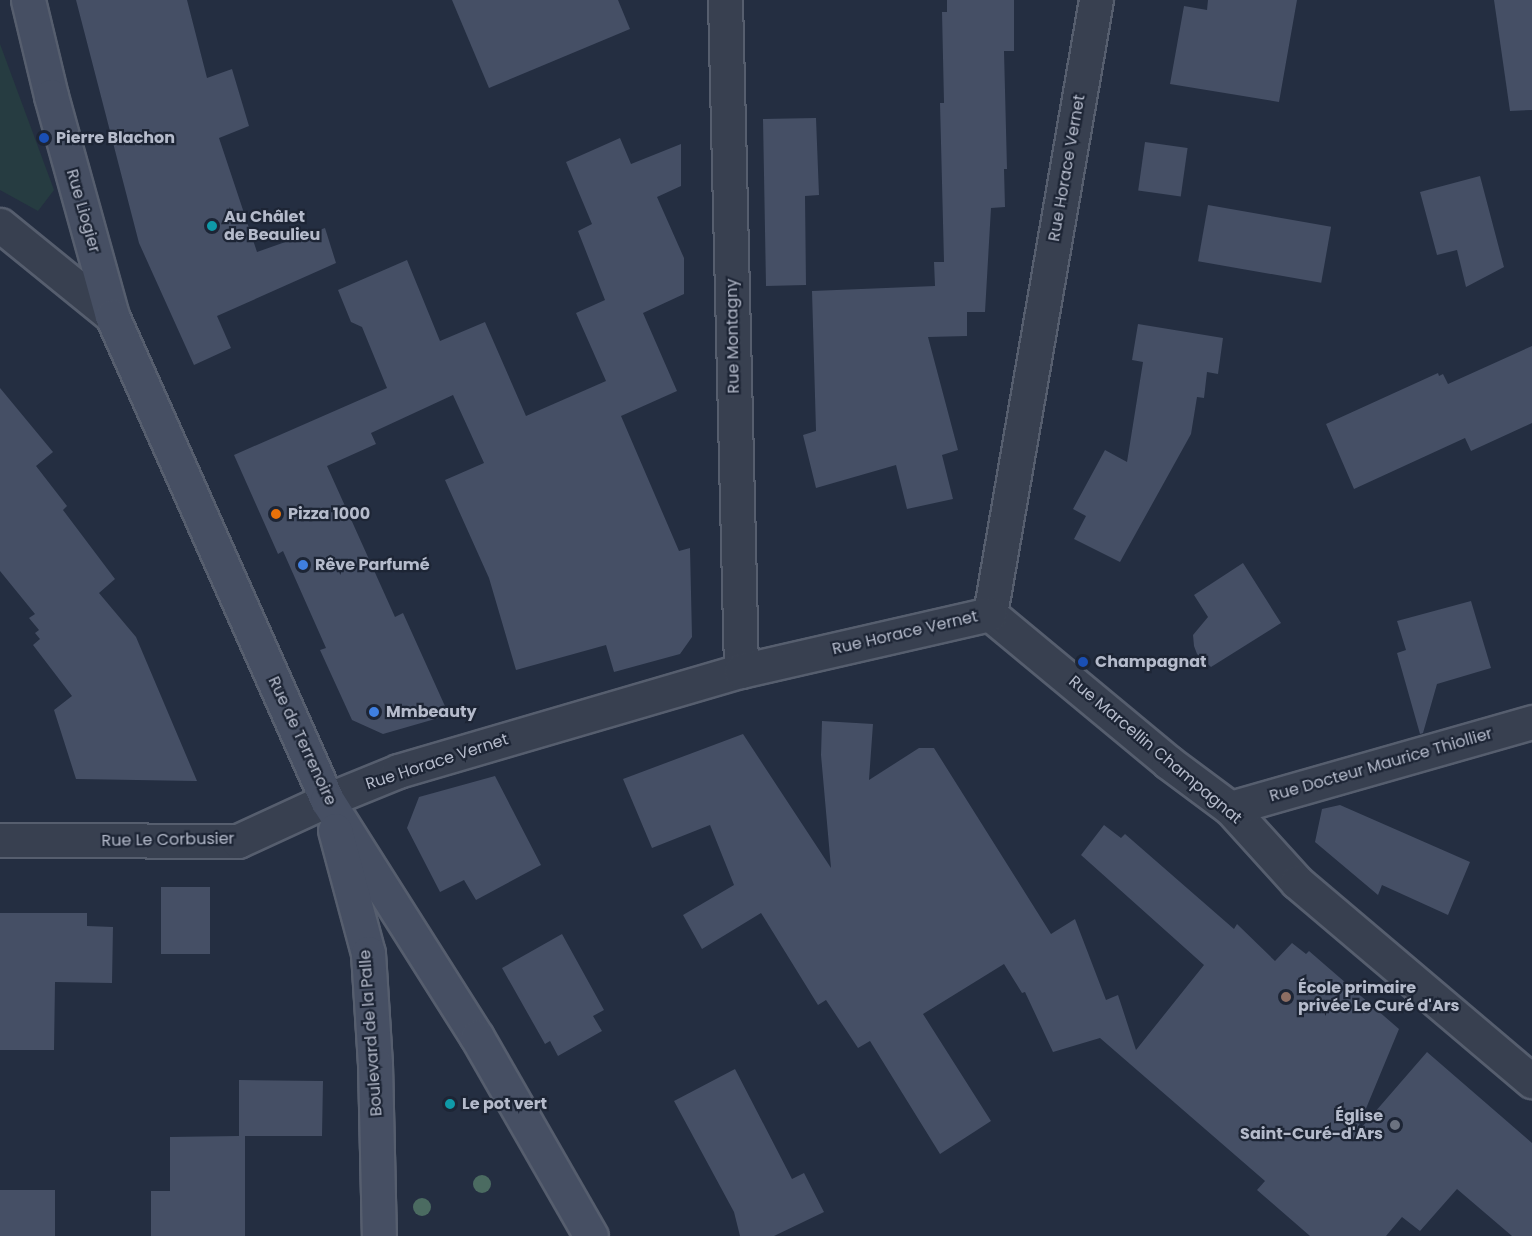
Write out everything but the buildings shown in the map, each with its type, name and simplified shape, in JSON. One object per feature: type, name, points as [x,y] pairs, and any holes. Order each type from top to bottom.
[{"type":"street","name":"Rue Liogier","points":[[28,0],[51,96],[112,316]]},
{"type":"street","name":"Rue Montagny","points":[[725,0],[741,671]]},
{"type":"street","name":"Rue Horace Vernet","points":[[327,800],[398,771],[741,671],[990,614],[1096,0]]},
{"type":"street","points":[[0,225],[112,316]]},
{"type":"street","name":"Rue de Terrenoire","points":[[112,316],[327,800],[477,1036],[591,1236]]},
{"type":"street","name":"Rue Marcellin Champagnat","points":[[990,614],[1168,762],[1230,808],[1297,882],[1532,1081]]},
{"type":"street","name":"Rue Docteur Maurice Thiollier","points":[[1230,808],[1532,722]]},
{"type":"street","name":"Rue Le Corbusier","points":[[0,840],[238,841],[327,800]]},
{"type":"street","name":"Boulevard de la Palle","points":[[327,800],[368,953],[375,1064],[379,1236]]},
{"type":"green space","points":[[0,44],[54,190],[38,211],[0,190]]},
{"type":"place","name":"Pierre Blachon","points":[[44,138]]},
{"type":"place","name":"Au Châlet de Beaulieu","points":[[212,226]]},
{"type":"place","name":"Pizza 1000","points":[[276,514]]},
{"type":"place","name":"Rêve Parfumé","points":[[303,565]]},
{"type":"place","name":"Champagnat","points":[[1083,662]]},
{"type":"place","name":"Mmbeauty","points":[[374,712]]},
{"type":"place","name":"École primaire privée Le Curé d'Ars","points":[[1286,997]]},
{"type":"place","name":"Le pot vert","points":[[450,1104]]},
{"type":"place","name":"Église Saint-Curé-d'Ars","points":[[1395,1125]]}]
